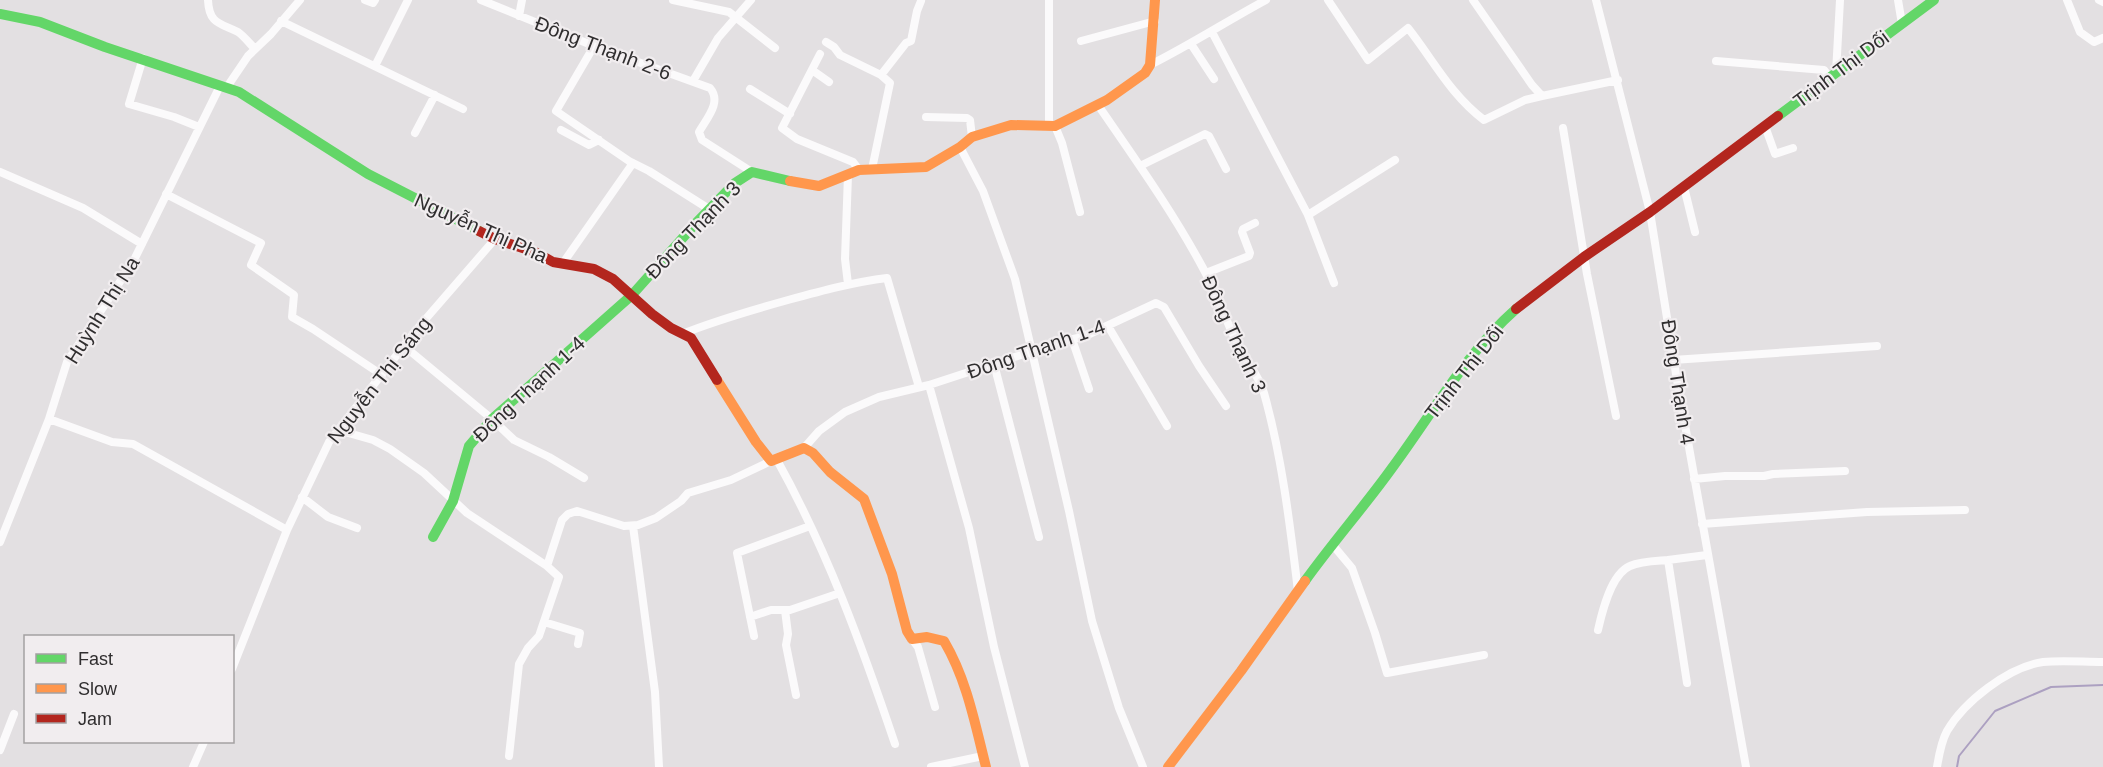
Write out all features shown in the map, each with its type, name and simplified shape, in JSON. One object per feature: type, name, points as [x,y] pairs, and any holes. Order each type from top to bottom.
[{"type":"street","points":[[208,0],[208,8],[213,19],[225,28],[237,32],[255,49]]},
{"type":"street","name":"Huỳnh Thị Na","points":[[0,542],[48,419],[67,362],[122,280],[198,128],[224,86],[248,56],[300,0]]},
{"type":"street","points":[[365,0],[373,3],[375,0]]},
{"type":"street","points":[[375,66],[408,0]]},
{"type":"street","name":"Đông Thạnh 2-6","points":[[480,0],[594,46],[710,88],[715,93],[716,101],[699,132],[702,140],[752,172]]},
{"type":"street","points":[[519,16],[522,0]]},
{"type":"street","points":[[673,0],[729,12],[775,48]]},
{"type":"street","name":"Đông Thạnh 2-6","points":[[693,81],[718,38],[751,0]]},
{"type":"street","points":[[1049,0],[1052,126],[1062,143],[1080,212]]},
{"type":"street","points":[[1150,64],[1155,0]]},
{"type":"street","points":[[1150,64],[1191,44],[1233,17],[1266,0]]},
{"type":"street","points":[[1328,0],[1368,60],[1408,28],[1428,54],[1432,65],[1468,108],[1484,120],[1525,100],[1618,80]]},
{"type":"street","points":[[1473,0],[1542,96]]},
{"type":"street","name":"Đông Thạnh 4","points":[[1596,0],[1650,212],[1673,360],[1746,767]]},
{"type":"street","points":[[1716,61],[1767,63],[1824,70],[1833,75],[1840,0]]},
{"type":"street","points":[[1899,0],[1902,24]]},
{"type":"street","name":"Trịnh Thị Dối","points":[[1168,767],[1332,544],[1391,470],[1469,360],[1494,330],[1515,310],[1584,257],[1650,212],[1934,0]]},
{"type":"street","points":[[2067,0],[2080,32],[2094,42],[2103,38]]},
{"type":"street","points":[[881,75],[906,43],[911,41],[921,1]]},
{"type":"street","name":"Nguyễn Thị Pha","points":[[0,14],[40,22],[105,47],[224,86],[287,122],[368,174],[495,239],[535,252],[553,261],[594,269],[613,279],[652,314],[671,328],[691,338],[756,442],[774,460]]},
{"type":"street","points":[[281,21],[463,110]]},
{"type":"street","points":[[1081,41],[1155,21]]},
{"type":"street","points":[[1212,32],[1308,215],[1334,283]]},
{"type":"street","points":[[826,42],[840,54],[890,82],[872,169]]},
{"type":"street","points":[[1191,44],[1214,79]]},
{"type":"street","points":[[594,46],[556,111],[633,163],[709,209]]},
{"type":"street","points":[[820,54],[782,128],[797,139],[853,162],[859,170]]},
{"type":"street","points":[[143,58],[129,104],[174,117],[198,128]]},
{"type":"street","name":"Đông Thạnh 3","points":[[632,295],[709,209],[735,183],[752,172],[819,186],[859,170],[926,167],[960,147],[972,136],[1011,125],[1052,126],[1098,105],[1145,73],[1150,64]]},
{"type":"street","points":[[812,70],[829,82]]},
{"type":"street","points":[[750,89],[789,114]]},
{"type":"street","points":[[415,134],[435,95]]},
{"type":"street","name":"Đông Thạnh 3","points":[[1098,105],[1172,213],[1206,273],[1237,343],[1264,393],[1292,536],[1298,591]]},
{"type":"street","points":[[926,117],[967,118],[970,120],[972,136]]},
{"type":"street","points":[[1765,126],[1775,154],[1793,148]]},
{"type":"street","points":[[1563,128],[1584,257],[1616,416]]},
{"type":"street","points":[[561,130],[589,145],[599,140]]},
{"type":"street","points":[[1140,166],[1205,134],[1209,136],[1227,169]]},
{"type":"street","points":[[960,147],[983,191],[1015,279],[1092,621],[1119,708],[1143,767]]},
{"type":"street","points":[[1308,215],[1395,160]]},
{"type":"street","points":[[563,263],[633,163]]},
{"type":"street","points":[[0,172],[83,208],[142,244]]},
{"type":"street","points":[[848,175],[845,259],[848,284]]},
{"type":"street","points":[[1684,187],[1695,232]]},
{"type":"street","points":[[166,194],[261,243],[252,265],[294,295],[292,317],[313,328],[382,375]]},
{"type":"street","points":[[1206,273],[1249,256],[1242,232],[1243,229],[1255,223]]},
{"type":"street","name":"Nguyễn Thị Sáng","points":[[234,664],[287,530],[329,442],[404,346],[495,239]]},
{"type":"street","points":[[682,334],[729,316],[848,284],[887,278],[919,387]]},
{"type":"street","name":"Đông Thạnh 1-4","points":[[433,537],[453,501],[469,446],[492,419],[632,295]]},
{"type":"street","name":"Đông Thạnh 1-4","points":[[804,448],[819,431],[845,412],[879,397],[929,385],[1048,344],[1083,337],[1156,303],[1164,307],[1226,406]]},
{"type":"street","points":[[1108,326],[1167,426]]},
{"type":"street","points":[[1072,339],[1089,389]]},
{"type":"street","points":[[404,346],[514,440],[584,478]]},
{"type":"street","points":[[1673,360],[1877,346]]},
{"type":"street","points":[[994,364],[1039,537]]},
{"type":"street","points":[[929,385],[969,528],[994,647],[1025,767]]},
{"type":"street","points":[[48,419],[112,442],[133,444],[287,530]]},
{"type":"street","points":[[338,430],[373,440],[390,449],[424,473],[467,513],[559,577],[539,636],[528,648],[519,664],[509,756]]},
{"type":"street","points":[[546,566],[562,520],[568,514],[577,511],[624,526],[633,526],[656,518],[681,501],[688,493],[731,480],[804,448],[813,453],[830,472],[864,499],[892,574],[907,631],[918,647],[935,707]]},
{"type":"street","points":[[774,460],[810,526],[840,593],[862,647],[895,744]]},
{"type":"street","points":[[1694,478],[1845,471]]},
{"type":"street","points":[[302,497],[328,517],[357,528]]},
{"type":"street","points":[[1702,524],[1867,512],[1965,510]]},
{"type":"street","points":[[633,526],[655,692],[659,767]]},
{"type":"street","points":[[754,636],[736,553],[810,526]]},
{"type":"street","points":[[1332,544],[1352,568],[1387,673],[1484,654]]},
{"type":"street","points":[[1598,630],[1604,605],[1623,571],[1628,567],[1641,563],[1707,555]]},
{"type":"street","points":[[1668,560],[1687,683]]},
{"type":"street","points":[[750,617],[771,610],[799,607],[840,593]]},
{"type":"street","points":[[785,610],[788,634],[786,645],[796,695]]},
{"type":"street","points":[[544,622],[580,633],[578,644]]},
{"type":"street","points":[[912,639],[927,637],[944,641],[953,653],[985,762],[931,767]]},
{"type":"street","points":[[1937,767],[1947,731],[1963,709],[1976,697],[2007,676],[2043,662],[2103,662]]},
{"type":"street","points":[[0,750],[14,714]]},
{"type":"street","points":[[194,767],[203,743]]},
{"type":"waterway","points":[[1957,767],[1959,756],[1995,711],[2051,687],[2103,685]]},
{"type":"traffic: fast","points":[[1778,116],[1934,0]]},
{"type":"traffic: fast","points":[[0,14],[40,22],[105,47],[239,92],[368,174],[479,231]]},
{"type":"traffic: fast","points":[[433,537],[453,501],[469,446],[492,419],[632,295],[735,183],[752,172],[790,181]]},
{"type":"traffic: fast","points":[[1305,581],[1407,447],[1465,364],[1516,309]]},
{"type":"traffic: slow","points":[[790,181],[819,186],[859,170],[926,167],[960,147],[972,137],[1011,125],[1055,126],[1107,100],[1145,73],[1150,65],[1155,0]]},
{"type":"traffic: slow","points":[[717,380],[756,442],[771,461],[804,448],[813,453],[830,472],[864,499],[892,574],[907,631],[912,639],[927,637],[944,641],[959,671],[986,767]]},
{"type":"traffic: slow","points":[[1168,767],[1241,671],[1305,581]]},
{"type":"traffic: jam","points":[[1516,309],[1778,116]]},
{"type":"traffic: jam","points":[[479,231],[495,239],[535,252],[553,262],[594,269],[613,279],[652,314],[671,328],[691,338],[717,380]]}]
